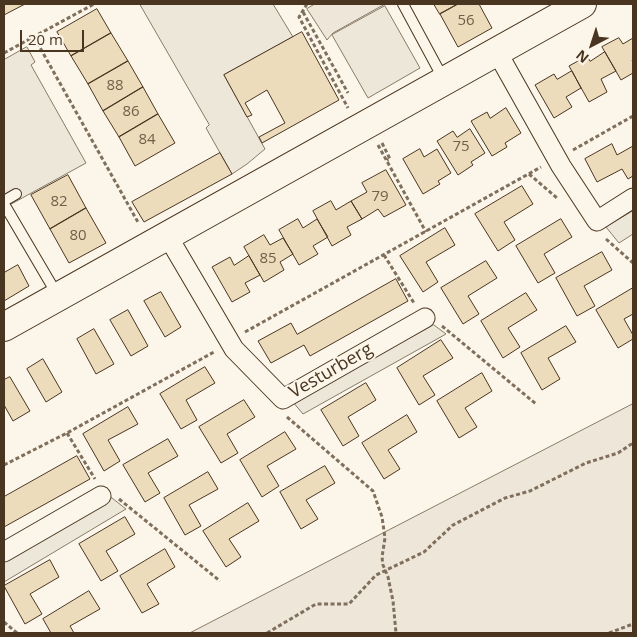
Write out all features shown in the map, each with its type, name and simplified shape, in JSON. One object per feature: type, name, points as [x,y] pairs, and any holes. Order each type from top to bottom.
[{"type":"street","points":[[4,327],[58,296],[154,232],[444,81],[582,4]]},
{"type":"street","points":[[497,52],[561,166],[596,220],[633,198]]},
{"type":"street","name":"Vesturberg","points":[[154,232],[234,349],[283,399],[426,316]]},
{"type":"street","points":[[4,552],[104,491]]},
{"type":"lane","points":[[403,4],[444,81]]},
{"type":"lane","points":[[16,194],[4,202],[58,296]]},
{"type":"path","points":[[4,53],[94,4]]},
{"type":"path","points":[[307,4],[298,17],[349,112]]},
{"type":"path","points":[[302,11],[348,93]]},
{"type":"path","points":[[34,37],[154,232]]},
{"type":"path","points":[[566,154],[633,116]]},
{"type":"path","points":[[378,136],[390,159],[387,160]]},
{"type":"path","points":[[377,144],[426,232]]},
{"type":"path","points":[[239,336],[548,163]]},
{"type":"path","points":[[384,255],[413,302],[426,316],[536,404]]},
{"type":"path","points":[[4,466],[218,349]]},
{"type":"path","points":[[286,416],[372,491],[382,517],[385,538],[382,557],[393,601],[396,633]]},
{"type":"path","points":[[67,433],[104,491],[220,581]]},
{"type":"path","points":[[267,633],[316,604],[349,604],[376,575],[424,552],[453,525],[505,498],[530,491],[586,463],[618,453],[633,443]]},
{"type":"path","points":[[4,622],[17,633]]},
{"type":"path","points":[[609,633],[633,624]]},
{"type":"shaded area","points":[[140,4],[273,4],[293,37],[224,75],[265,149],[232,174],[206,128],[209,125]]},
{"type":"shaded area","points":[[315,4],[385,4],[333,33],[327,40],[307,9]]},
{"type":"shaded area","points":[[385,6],[420,68],[368,98],[332,35]]},
{"type":"shaded area","points":[[27,47],[35,62],[31,65],[86,163],[4,208],[4,60]]},
{"type":"shaded area","points":[[633,211],[633,234],[619,243],[606,227]]},
{"type":"shaded area","points":[[434,325],[446,334],[303,414],[293,402]]},
{"type":"shaded area","points":[[633,404],[633,633],[190,633]]},
{"type":"shaded area","points":[[112,498],[126,509],[4,582],[4,562]]},
{"type":"building","points":[[4,4],[25,4],[4,15]]},
{"type":"building","points":[[434,4],[458,4],[440,14]]},
{"type":"building","points":[[458,4],[479,4],[492,28],[458,47],[440,14]]},
{"type":"building","points":[[97,9],[111,33],[71,56],[57,32]]},
{"type":"building","points":[[302,32],[339,100],[262,143],[259,137],[285,123],[267,90],[245,103],[252,115],[247,117],[224,75]]},
{"type":"building","points":[[111,33],[128,61],[88,84],[71,56]]},
{"type":"building","points":[[619,38],[623,44],[633,38],[633,73],[621,80],[602,47]]},
{"type":"building","points":[[605,52],[616,71],[601,79],[607,92],[589,102],[569,66],[587,56],[590,61]]},
{"type":"building","points":[[128,61],[143,87],[103,111],[88,84]]},
{"type":"building","points":[[572,71],[581,88],[566,97],[572,107],[554,118],[535,85],[554,74],[557,79]]},
{"type":"building","points":[[143,87],[158,114],[119,137],[103,111]]},
{"type":"building","points":[[506,108],[521,133],[505,143],[507,147],[492,156],[471,121],[487,112],[490,118]]},
{"type":"building","points":[[158,114],[175,143],[135,166],[119,137]]},
{"type":"building","points":[[470,129],[485,153],[471,162],[473,165],[458,175],[437,141],[453,131],[457,137]]},
{"type":"building","points":[[612,144],[617,155],[633,146],[633,176],[628,179],[622,169],[597,182],[585,159]]},
{"type":"building","points":[[420,149],[424,157],[437,149],[451,173],[438,181],[440,184],[423,194],[403,159]]},
{"type":"building","points":[[220,153],[232,174],[144,222],[132,202]]},
{"type":"building","points":[[386,170],[406,205],[384,217],[378,209],[362,219],[351,201],[367,192],[362,183]]},
{"type":"building","points":[[68,175],[86,208],[50,229],[31,195]]},
{"type":"building","points":[[522,186],[533,204],[504,222],[515,240],[498,251],[475,214]]},
{"type":"building","points":[[331,201],[336,210],[351,201],[362,219],[347,227],[351,235],[332,246],[313,211]]},
{"type":"building","points":[[86,208],[106,243],[69,263],[50,229]]},
{"type":"building","points":[[298,219],[303,228],[317,219],[328,237],[313,246],[318,254],[299,265],[279,230]]},
{"type":"building","points":[[561,219],[572,237],[544,254],[555,273],[538,283],[516,246]]},
{"type":"building","points":[[445,228],[455,245],[426,262],[438,282],[423,292],[400,256]]},
{"type":"building","points":[[264,235],[270,245],[283,238],[293,254],[280,262],[284,270],[264,282],[244,247]]},
{"type":"building","points":[[602,252],[612,270],[584,286],[595,306],[577,316],[556,278]]},
{"type":"building","points":[[249,256],[260,275],[245,283],[250,292],[232,302],[212,267],[230,257],[234,265]]},
{"type":"building","points":[[486,261],[497,278],[468,296],[479,314],[463,324],[441,288]]},
{"type":"building","points":[[18,265],[29,286],[4,301],[4,273]]},
{"type":"building","points":[[396,279],[408,301],[310,356],[304,345],[271,363],[258,341],[291,323],[297,334]]},
{"type":"building","points":[[633,288],[633,314],[624,319],[633,335],[633,339],[618,348],[596,310]]},
{"type":"building","points":[[161,292],[181,327],[165,337],[144,301]]},
{"type":"building","points":[[526,293],[537,310],[508,328],[520,347],[503,358],[481,321]]},
{"type":"building","points":[[128,310],[148,346],[131,356],[110,320]]},
{"type":"building","points":[[566,326],[576,342],[548,358],[560,379],[542,390],[521,353]]},
{"type":"building","points":[[94,329],[114,364],[96,374],[77,339]]},
{"type":"building","points":[[441,340],[453,358],[423,376],[435,395],[419,405],[397,368]]},
{"type":"building","points":[[43,359],[62,392],[46,402],[27,369]]},
{"type":"building","points":[[205,367],[215,383],[186,400],[197,420],[181,429],[160,394]]},
{"type":"building","points":[[482,373],[492,391],[465,408],[477,427],[459,438],[437,401]]},
{"type":"building","points":[[10,377],[30,411],[13,421],[4,405],[4,380]]},
{"type":"building","points":[[366,383],[376,400],[348,417],[359,436],[343,446],[321,410]]},
{"type":"building","points":[[244,400],[255,417],[227,434],[238,453],[221,463],[199,427]]},
{"type":"building","points":[[128,407],[138,424],[108,440],[120,461],[104,471],[83,434]]},
{"type":"building","points":[[407,415],[417,432],[388,450],[400,469],[384,479],[362,443]]},
{"type":"building","points":[[285,432],[296,449],[267,466],[279,486],[262,497],[240,460]]},
{"type":"building","points":[[168,439],[178,456],[148,473],[160,493],[145,502],[123,465]]},
{"type":"building","points":[[77,456],[90,479],[4,527],[4,497]]},
{"type":"building","points":[[325,466],[335,483],[306,500],[318,519],[301,529],[280,492]]},
{"type":"building","points":[[208,472],[218,489],[189,505],[201,526],[185,535],[164,498]]},
{"type":"building","points":[[248,503],[259,521],[229,539],[241,557],[226,567],[203,531]]},
{"type":"building","points":[[125,517],[135,534],[106,551],[118,571],[101,581],[79,544]]},
{"type":"building","points":[[165,549],[175,567],[147,584],[159,604],[142,613],[120,576]]},
{"type":"building","points":[[50,560],[59,577],[30,594],[42,614],[25,624],[4,586]]},
{"type":"building","points":[[89,591],[100,609],[70,626],[74,633],[51,633],[43,619]]}]
